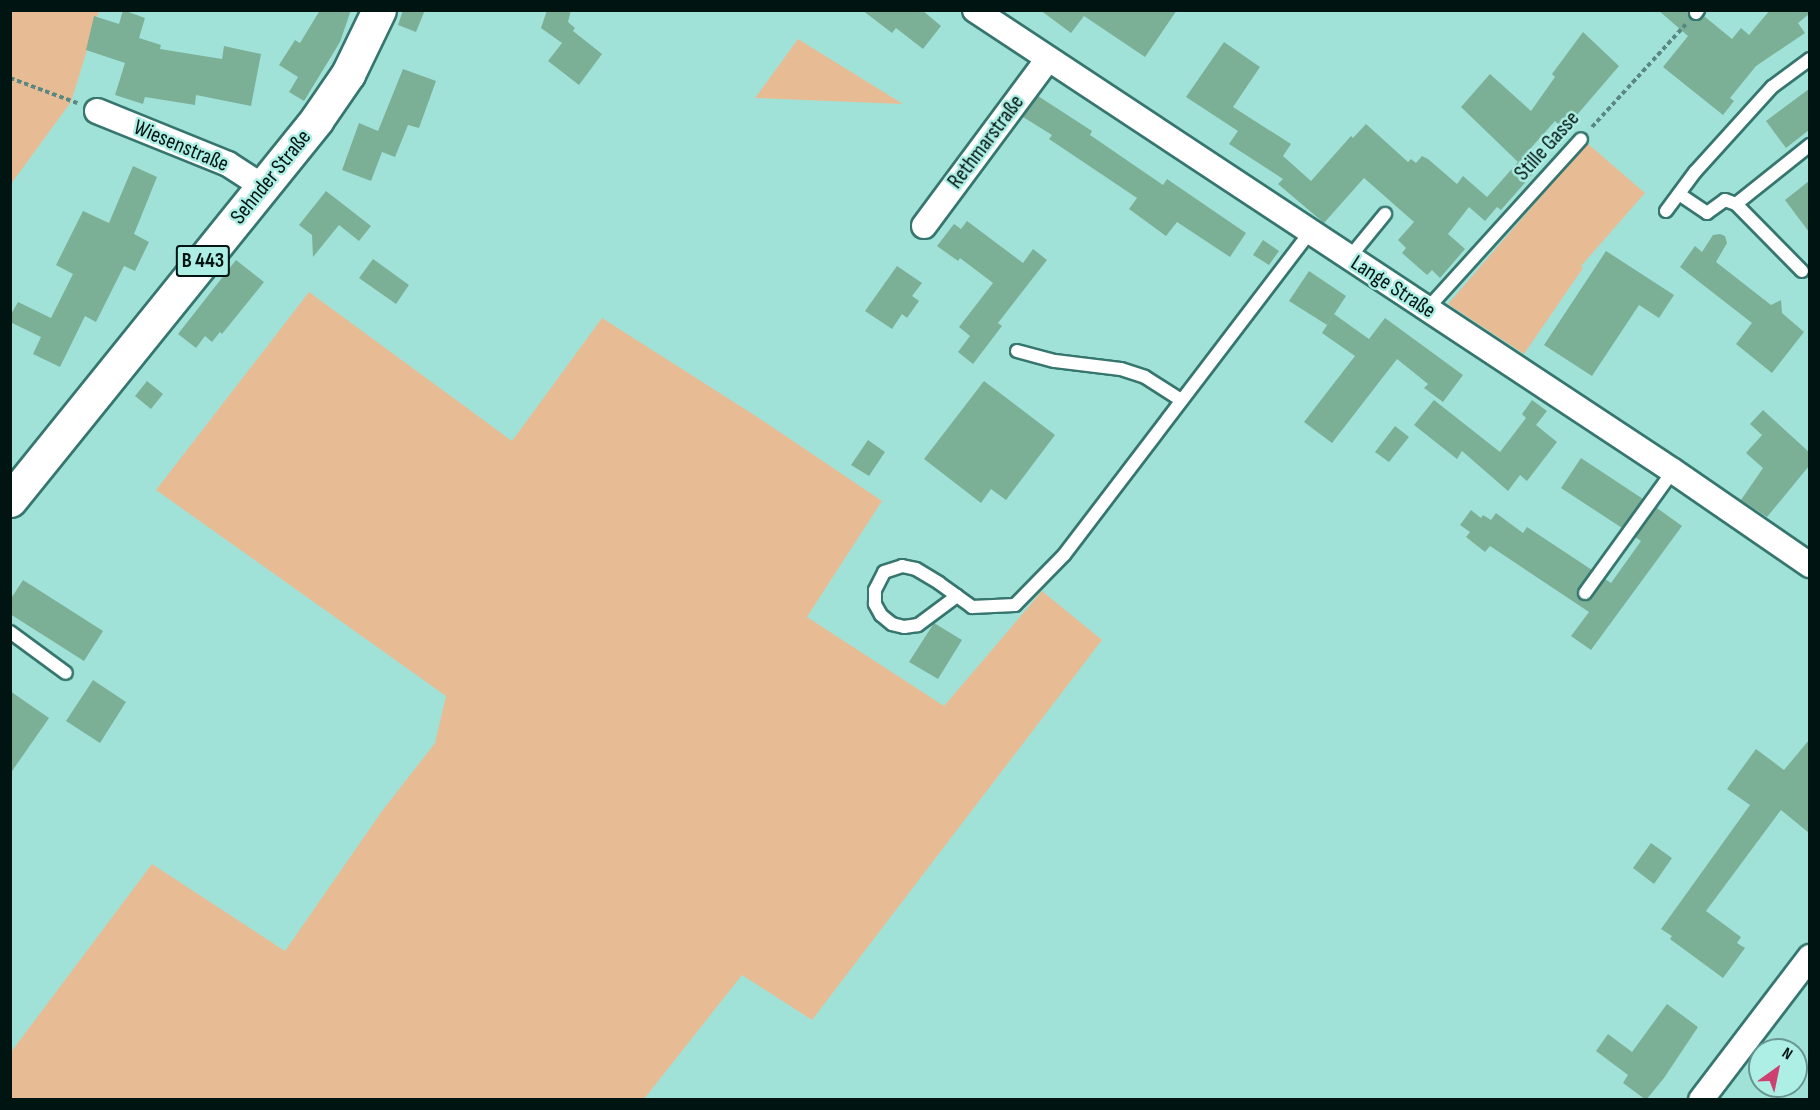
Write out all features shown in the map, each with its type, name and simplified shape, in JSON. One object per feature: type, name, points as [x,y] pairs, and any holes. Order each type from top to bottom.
[{"type":"main road","name":"Sehnder Straße","points":[[10,500],[317,119],[348,74],[379,10]]},
{"type":"street","name":"Lange Straße","points":[[975,10],[1808,560]]},
{"type":"street","name":"Rethmarstraße","points":[[924,226],[1048,59]]},
{"type":"street","name":"Wiesenstraße","points":[[97,111],[228,164],[262,186]]},
{"type":"street","points":[[1701,1100],[1809,957]]},
{"type":"lane","points":[[1666,211],[1695,172],[1772,87],[1809,58]]},
{"type":"lane","name":"Stille Gasse","points":[[1427,309],[1581,139]]},
{"type":"lane","points":[[1736,204],[1809,145]]},
{"type":"lane","points":[[1679,194],[1707,213],[1725,200],[1736,204],[1802,271]]},
{"type":"lane","points":[[1349,258],[1385,214]]},
{"type":"lane","points":[[957,596],[918,626],[904,627],[887,620],[875,604],[875,590],[884,572],[902,566],[916,569],[957,596],[972,607],[1015,605],[1064,555],[1310,232]]},
{"type":"lane","points":[[1017,351],[1055,361],[1121,369],[1145,377],[1181,400]]},
{"type":"lane","points":[[1585,593],[1673,471]]},
{"type":"lane","points":[[10,632],[66,673]]},
{"type":"path","name":"Stille Gasse","points":[[1581,139],[1697,12]]},
{"type":"path","points":[[10,78],[97,111]]},
{"type":"shaded area","points":[[11,11],[99,11],[71,102],[11,184]]},
{"type":"shaded area","points":[[798,39],[903,104],[755,98]]},
{"type":"shaded area","points":[[1587,143],[1645,193],[1581,266],[1583,268],[1524,354],[1448,304]]},
{"type":"shaded area","points":[[309,292],[512,441],[602,318],[762,420],[882,501],[807,617],[944,706],[1042,591],[1102,640],[812,1020],[742,975],[644,1099],[11,1099],[11,1052],[152,864],[285,951],[382,811],[435,743],[446,696],[156,490]]},
{"type":"building","points":[[123,10],[145,18],[139,38],[161,45],[160,49],[222,59],[224,46],[261,54],[251,106],[196,95],[195,105],[145,97],[143,104],[115,95],[125,63],[86,50],[94,16],[119,24]]},
{"type":"building","points":[[320,10],[351,10],[340,42],[304,101],[289,92],[298,77],[279,65],[295,40],[300,43]]},
{"type":"building","points":[[403,10],[425,10],[416,32],[398,25]]},
{"type":"building","points":[[547,10],[571,10],[568,22],[575,28],[573,31],[602,54],[579,85],[548,61],[562,43],[541,28]]},
{"type":"building","points":[[862,10],[922,10],[941,26],[923,49],[896,28],[892,33]]},
{"type":"building","points":[[1040,10],[1177,10],[1145,57],[1084,16],[1071,33]]},
{"type":"building","points":[[1658,10],[1688,10],[1689,17],[1695,21],[1704,16],[1732,39],[1741,28],[1749,35],[1770,10],[1809,10],[1809,14],[1798,23],[1805,33],[1756,66],[1730,98],[1734,101],[1723,115],[1663,67],[1688,36]]},
{"type":"building","points":[[1583,32],[1619,66],[1564,130],[1555,121],[1530,149],[1544,161],[1501,210],[1497,207],[1485,221],[1469,207],[1448,234],[1465,249],[1440,278],[1432,270],[1427,275],[1402,253],[1406,248],[1398,240],[1414,222],[1364,178],[1324,223],[1278,184],[1283,179],[1229,144],[1238,131],[1186,97],[1224,42],[1260,67],[1233,107],[1291,144],[1283,156],[1311,181],[1351,136],[1353,138],[1366,124],[1408,162],[1411,159],[1416,163],[1422,156],[1457,184],[1463,176],[1487,197],[1518,162],[1461,107],[1490,74],[1531,111],[1555,77],[1552,74]]},
{"type":"building","points":[[403,69],[436,81],[419,128],[408,125],[395,157],[382,152],[371,181],[342,170],[359,123],[378,131]]},
{"type":"building","points":[[1809,89],[1809,130],[1786,148],[1766,121]]},
{"type":"building","points":[[1038,96],[1092,131],[1090,135],[1163,185],[1167,179],[1246,233],[1230,257],[1177,222],[1166,236],[1129,209],[1137,198],[1049,139],[1052,135],[1023,117]]},
{"type":"building","points":[[133,166],[157,177],[134,234],[149,242],[135,271],[124,266],[96,322],[85,316],[60,367],[33,354],[41,337],[10,322],[10,316],[18,302],[51,318],[73,274],[56,265],[83,211],[109,223]]},
{"type":"building","points":[[1809,181],[1809,232],[1785,200]]},
{"type":"building","points":[[326,191],[371,226],[359,241],[339,225],[313,257],[312,235],[299,225]]},
{"type":"building","points":[[967,221],[1023,263],[1033,249],[1047,260],[998,323],[1002,326],[973,364],[958,352],[970,336],[959,327],[993,283],[960,258],[958,261],[937,246],[954,224],[961,229]]},
{"type":"building","points":[[1713,235],[1725,236],[1727,243],[1716,262],[1771,305],[1781,300],[1782,313],[1804,332],[1772,373],[1736,344],[1752,323],[1680,267],[1695,246],[1702,252]]},
{"type":"building","points":[[1263,240],[1279,251],[1269,265],[1253,255]]},
{"type":"building","points":[[1606,251],[1674,295],[1659,318],[1639,305],[1592,376],[1544,345]]},
{"type":"building","points":[[373,259],[409,285],[396,304],[359,278]]},
{"type":"building","points":[[236,260],[264,282],[222,334],[220,332],[212,342],[205,336],[196,348],[178,334]]},
{"type":"building","points":[[897,266],[922,283],[912,296],[919,301],[907,318],[902,314],[892,329],[865,311]]},
{"type":"building","points":[[1309,271],[1346,296],[1327,325],[1289,301]]},
{"type":"building","points":[[1334,314],[1369,339],[1385,318],[1463,375],[1443,402],[1424,388],[1428,384],[1397,359],[1332,443],[1304,422],[1355,356],[1322,333]]},
{"type":"building","points":[[147,381],[163,394],[151,409],[135,396]]},
{"type":"building","points":[[984,381],[1055,435],[1006,500],[991,489],[981,503],[924,459]]},
{"type":"building","points":[[1434,400],[1500,452],[1526,418],[1522,414],[1532,400],[1547,411],[1536,425],[1557,442],[1527,481],[1520,475],[1508,491],[1462,451],[1457,459],[1414,425]]},
{"type":"building","points":[[1763,410],[1809,452],[1809,466],[1767,517],[1741,500],[1763,468],[1746,453],[1762,435],[1750,424]]},
{"type":"building","points":[[1395,426],[1409,437],[1389,462],[1375,452]]},
{"type":"building","points":[[868,440],[885,452],[869,476],[851,465]]},
{"type":"building","points":[[1581,458],[1643,499],[1622,528],[1561,488]]},
{"type":"building","points":[[1657,508],[1682,526],[1591,650],[1571,636],[1589,612],[1490,546],[1485,552],[1466,537],[1470,532],[1460,525],[1471,510],[1481,518],[1483,515],[1491,520],[1496,513],[1523,533],[1527,527],[1592,570],[1577,592],[1580,599],[1585,601],[1592,598],[1605,579],[1611,583],[1641,541],[1635,537]]},
{"type":"building","points":[[23,580],[103,631],[84,661],[10,614],[10,600]]},
{"type":"building","points":[[934,623],[962,640],[938,679],[909,662]]},
{"type":"building","points":[[93,680],[126,702],[100,743],[66,721]]},
{"type":"building","points":[[10,691],[49,718],[10,774]]},
{"type":"building","points":[[1809,740],[1809,833],[1781,810],[1706,911],[1741,937],[1737,943],[1745,948],[1723,978],[1670,939],[1672,936],[1661,929],[1750,805],[1727,789],[1756,749],[1784,770]]},
{"type":"building","points":[[1651,843],[1672,858],[1654,884],[1633,868]]},
{"type":"building","points":[[1667,1004],[1698,1027],[1664,1078],[1646,1100],[1623,1083],[1628,1075],[1596,1051],[1608,1034],[1632,1052]]}]
